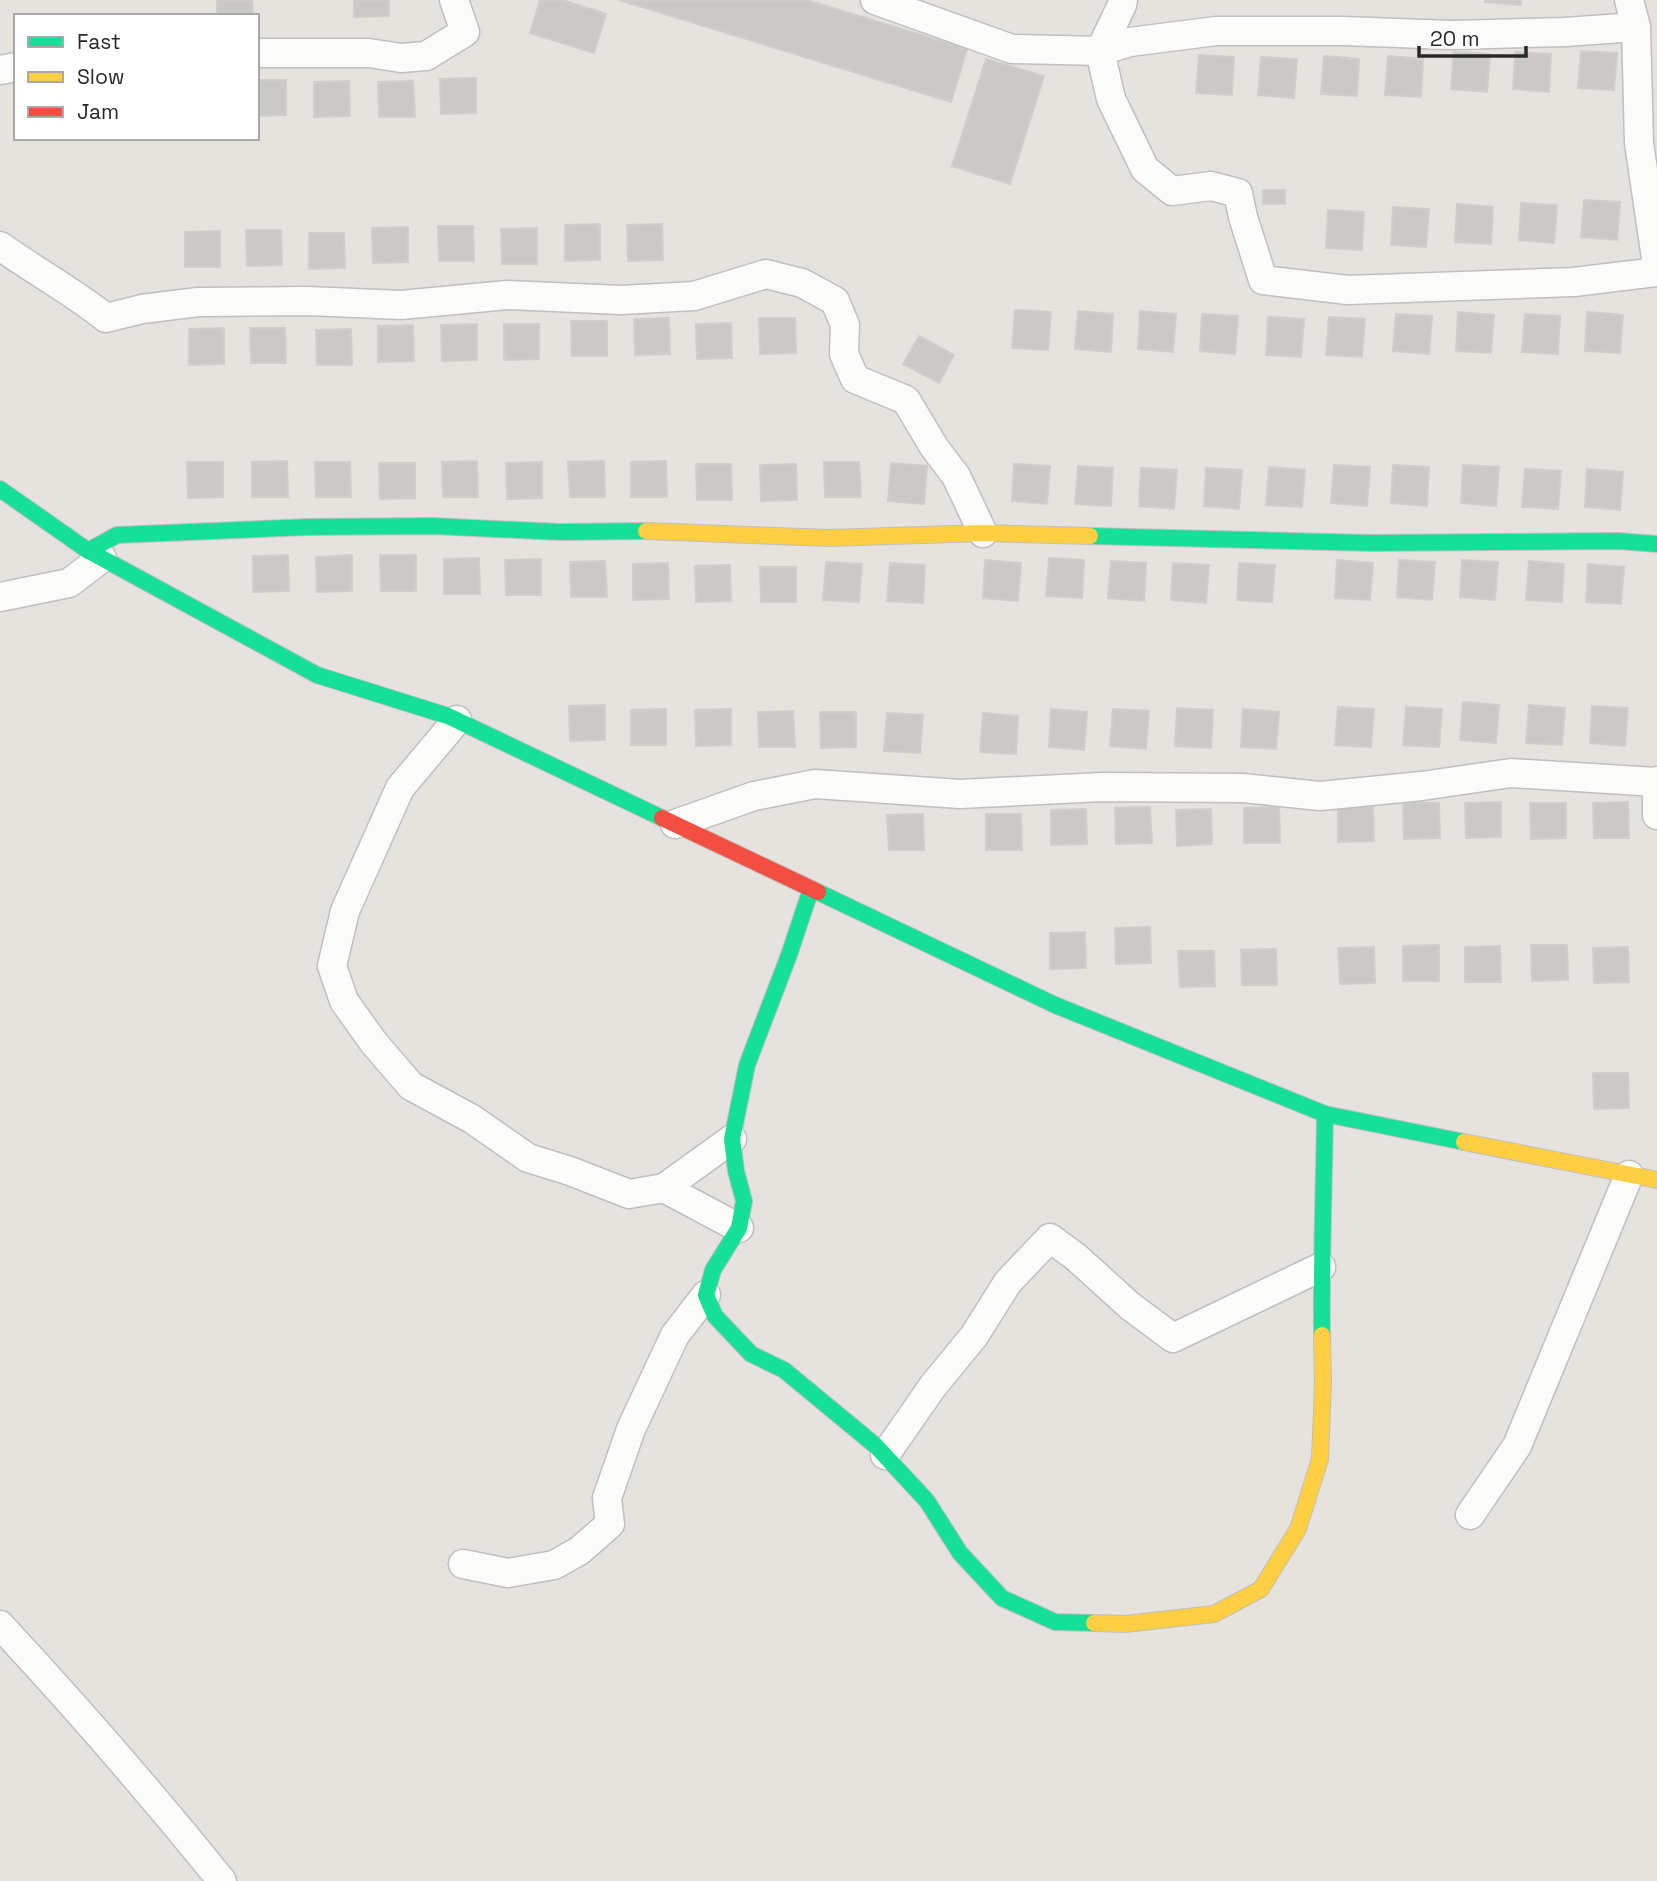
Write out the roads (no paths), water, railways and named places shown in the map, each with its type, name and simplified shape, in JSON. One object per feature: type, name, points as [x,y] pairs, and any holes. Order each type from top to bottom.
[{"type":"street","points":[[259,53],[369,54],[401,58],[426,56],[465,32],[454,0]]},
{"type":"street","points":[[875,0],[1012,49],[1100,51],[1130,42],[1216,31],[1343,31],[1452,35],[1636,27]]},
{"type":"street","points":[[1123,0],[1100,51],[1111,99],[1145,169],[1172,191],[1211,186],[1238,193],[1264,280],[1349,289],[1376,289],[1574,282],[1657,272]]},
{"type":"street","points":[[1629,0],[1636,27],[1639,143],[1657,265]]},
{"type":"street","points":[[0,246],[83,299],[106,318],[142,309],[198,302],[308,301],[401,305],[507,295],[621,300],[694,296],[766,274],[802,283],[835,301],[845,325],[844,354],[855,379],[906,400],[934,447],[956,476],[983,533]]},
{"type":"street","points":[[0,488],[95,554],[317,675],[457,720],[1055,1005],[1325,1114],[1657,1180]]},
{"type":"street","points":[[0,597],[69,583],[95,554],[117,535],[308,527],[433,526],[560,532],[667,531],[829,538],[983,533],[1371,542],[1618,541],[1657,544]]},
{"type":"street","points":[[457,720],[400,788],[345,911],[332,966],[344,1001],[374,1043],[411,1086],[472,1119],[528,1158],[629,1194],[664,1188],[732,1139]]},
{"type":"street","points":[[675,824],[754,796],[815,785],[960,794],[1102,787],[1243,788],[1320,796],[1422,786],[1511,773],[1656,781],[1657,815]]},
{"type":"street","points":[[463,1564],[508,1573],[554,1565],[579,1551],[610,1524],[607,1499],[631,1429],[675,1335],[706,1295],[713,1270],[739,1228],[744,1201],[736,1171],[732,1139],[747,1065],[811,889]]},
{"type":"street","points":[[706,1295],[715,1316],[751,1354],[784,1370],[885,1455],[927,1501],[960,1553],[1002,1598],[1055,1622],[1125,1623],[1214,1614],[1261,1589],[1298,1529],[1320,1459],[1325,1114]]},
{"type":"street","points":[[1470,1515],[1517,1446],[1629,1175]]},
{"type":"street","points":[[664,1188],[739,1228]]},
{"type":"street","points":[[885,1455],[933,1386],[974,1336],[1008,1282],[1050,1238],[1076,1256],[1130,1306],[1173,1338],[1321,1266]]},
{"type":"street","points":[[0,1625],[137,1778],[222,1881]]}]
